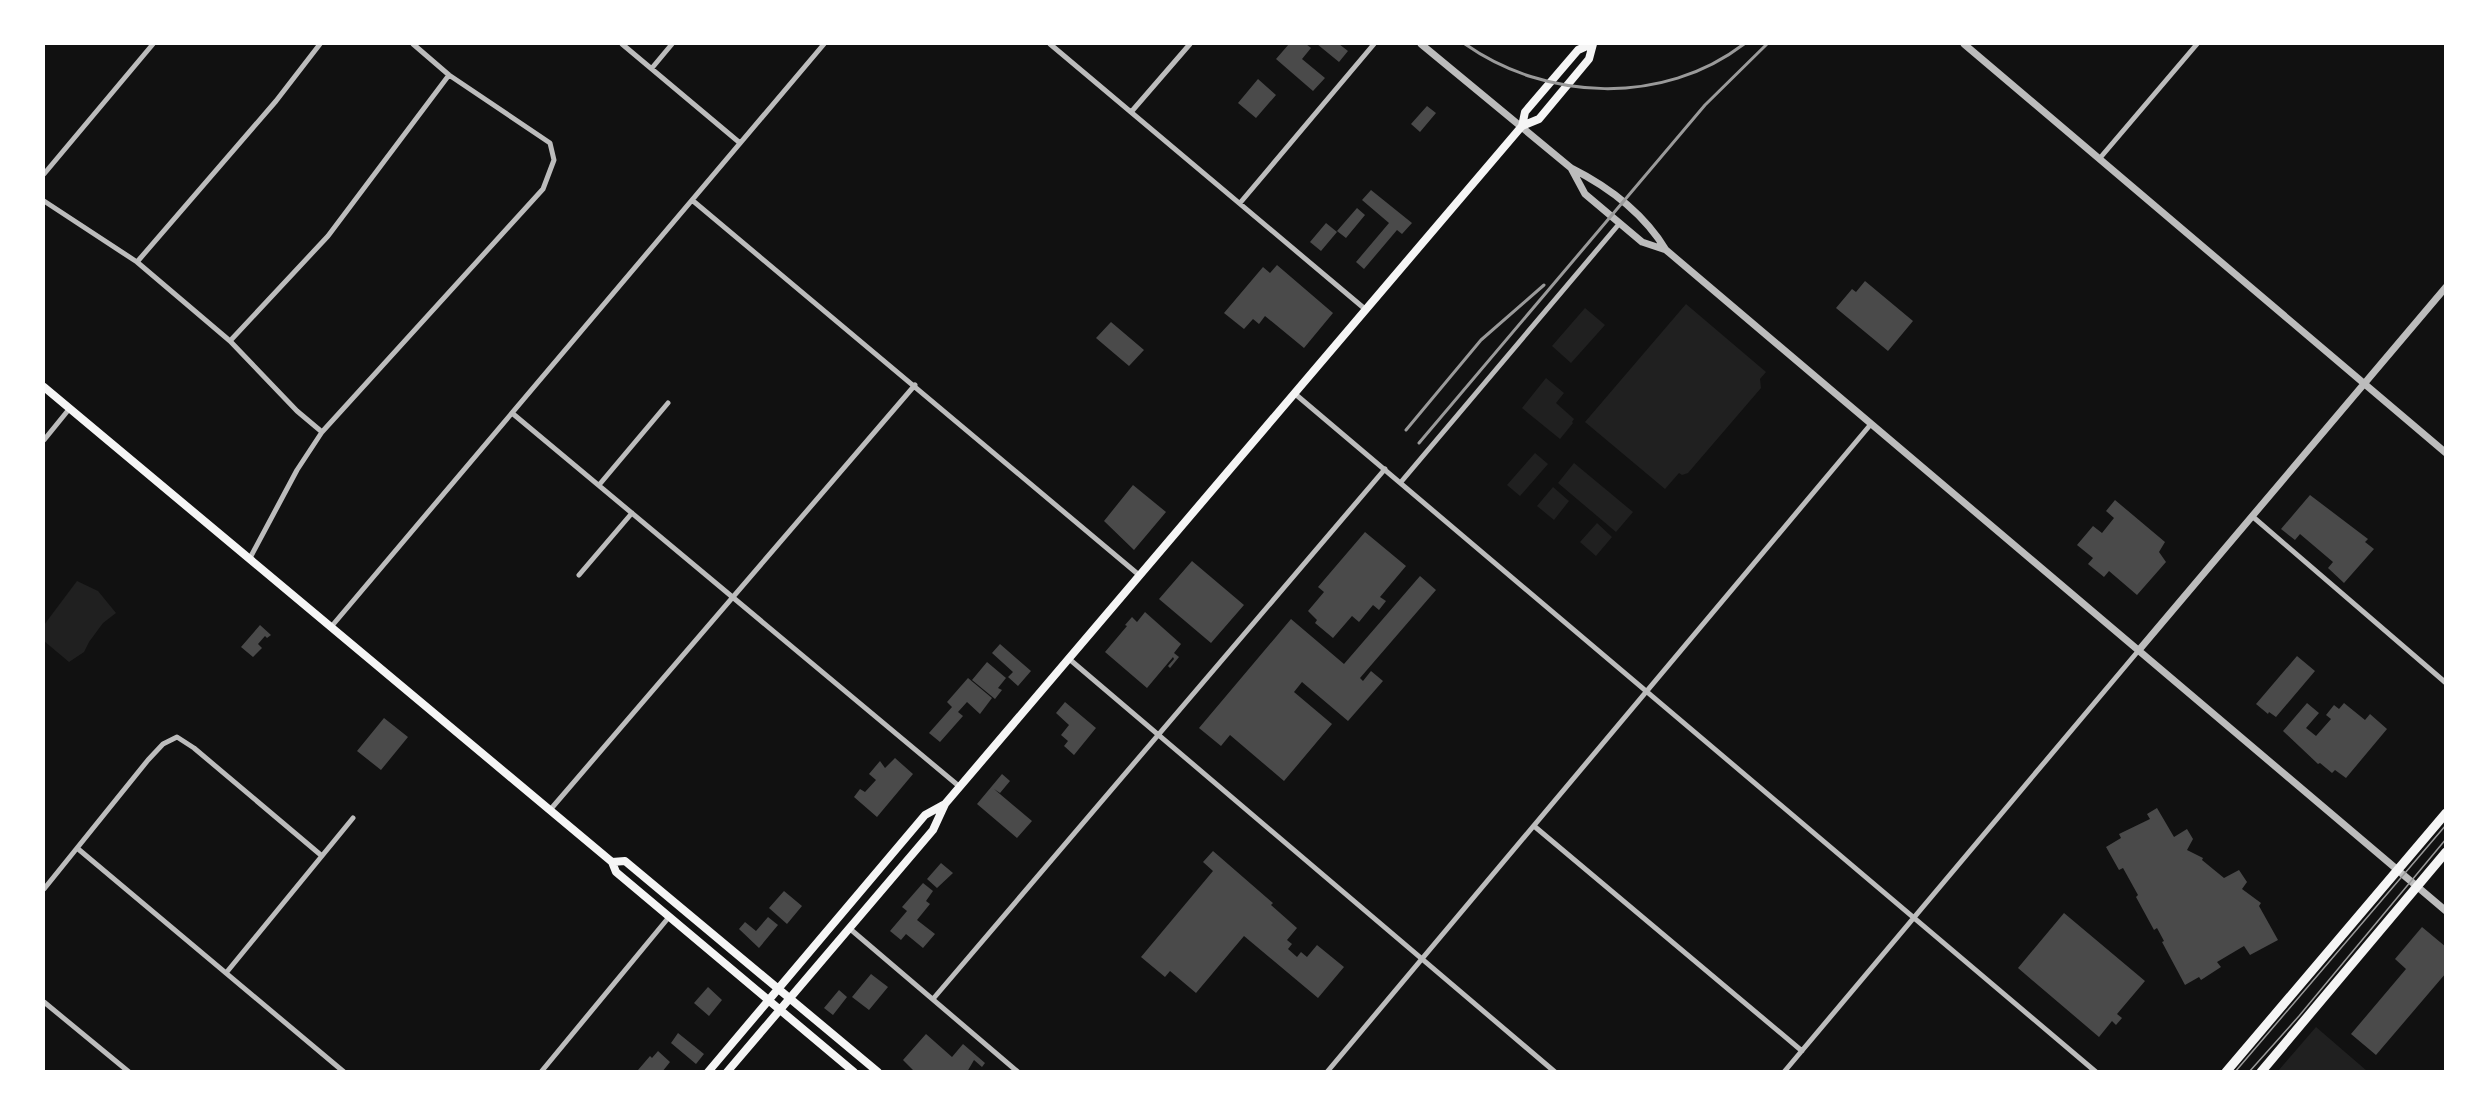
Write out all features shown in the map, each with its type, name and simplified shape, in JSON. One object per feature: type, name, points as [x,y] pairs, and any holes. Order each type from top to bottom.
[{"type":"main road","points":[[1522,126],[1525,112],[1578,50],[1592,44]]},
{"type":"main road","points":[[728,1071],[933,830],[945,804],[1365,309],[1522,126],[1539,119],[1589,59],[1592,44]]},
{"type":"main road","points":[[44,387],[612,862],[616,872],[854,1071]]},
{"type":"main road","points":[[708,1071],[926,815],[945,804]]},
{"type":"main road","points":[[2226,1071],[2445,813]]},
{"type":"main road","points":[[2261,1071],[2445,852]]},
{"type":"main road","points":[[612,862],[625,861],[878,1071]]},
{"type":"street","points":[[44,174],[153,44]]},
{"type":"street","points":[[137,262],[276,101],[320,44]]},
{"type":"street","points":[[250,558],[297,470],[322,432],[543,189],[554,160],[550,143],[449,75],[413,44]]},
{"type":"street","points":[[622,44],[740,143]]},
{"type":"street","points":[[652,68],[672,44]]},
{"type":"street","points":[[331,627],[824,44]]},
{"type":"street","points":[[1050,44],[1365,309]]},
{"type":"street","points":[[1132,111],[1190,44]]},
{"type":"street","points":[[1240,202],[1374,44]]},
{"type":"street","points":[[1421,44],[1571,168],[1599,182],[1653,228],[1666,250],[2445,911]]},
{"type":"street","points":[[1964,44],[2445,453]]},
{"type":"street","points":[[2100,158],[2197,44]]},
{"type":"street","points":[[230,341],[328,236],[449,75]]},
{"type":"street","points":[[1571,168],[1585,194],[1619,224],[1642,242],[1666,250]]},
{"type":"street","points":[[692,200],[1139,575]]},
{"type":"street","points":[[44,201],[137,262],[230,341],[297,411],[322,432]]},
{"type":"street","points":[[1401,482],[1619,224]]},
{"type":"street","points":[[1784,1071],[2445,287]]},
{"type":"street","points":[[550,810],[915,385]]},
{"type":"street","points":[[1294,393],[2096,1071]]},
{"type":"street","points":[[599,485],[668,403]]},
{"type":"street","points":[[44,440],[70,408]]},
{"type":"street","points":[[512,413],[960,787]]},
{"type":"street","points":[[1327,1071],[1871,424]]},
{"type":"street","points":[[933,999],[1385,469]]},
{"type":"street","points":[[579,575],[632,513]]},
{"type":"street","points":[[2252,516],[2445,684]]},
{"type":"street","points":[[1068,658],[1555,1071]]},
{"type":"street","points":[[44,889],[148,760],[163,744],[177,737],[194,748],[322,856]]},
{"type":"street","points":[[226,973],[353,818]]},
{"type":"street","points":[[1534,826],[1802,1050]]},
{"type":"street","points":[[77,848],[344,1071]]},
{"type":"street","points":[[541,1071],[669,917]]},
{"type":"street","points":[[849,928],[1018,1071]]},
{"type":"street","points":[[44,1002],[129,1071]]},
{"type":"shaded area","points":[[1686,304],[1766,372],[1760,379],[1761,388],[1688,473],[1682,475],[1679,473],[1665,489],[1585,422]]},
{"type":"shaded area","points":[[1585,308],[1605,325],[1571,363],[1552,346]]},
{"type":"shaded area","points":[[1546,378],[1564,393],[1556,403],[1574,419],[1560,439],[1522,408]]},
{"type":"shaded area","points":[[1535,453],[1548,464],[1520,496],[1507,485]]},
{"type":"shaded area","points":[[1574,463],[1633,512],[1616,532],[1558,483]]},
{"type":"shaded area","points":[[1553,487],[1569,501],[1554,520],[1537,506]]},
{"type":"shaded area","points":[[1597,523],[1612,537],[1596,556],[1580,542]]},
{"type":"shaded area","points":[[77,581],[98,591],[116,613],[103,623],[84,652],[69,662],[44,641],[44,625]]},
{"type":"shaded area","points":[[2316,1027],[2367,1071],[2278,1071]]},
{"type":"building","points":[[1289,44],[1306,44],[1311,48],[1302,59],[1325,78],[1313,91],[1276,59]]},
{"type":"building","points":[[1317,44],[1339,44],[1348,51],[1339,62]]},
{"type":"building","points":[[1258,79],[1276,95],[1256,118],[1238,103]]},
{"type":"building","points":[[1427,106],[1436,113],[1420,132],[1411,124]]},
{"type":"building","points":[[1371,190],[1412,223],[1402,234],[1397,230],[1364,269],[1356,262],[1389,223],[1362,200]]},
{"type":"building","points":[[1357,208],[1365,215],[1346,238],[1337,231]]},
{"type":"building","points":[[1326,223],[1337,232],[1321,251],[1310,242]]},
{"type":"building","points":[[1277,265],[1333,313],[1304,348],[1265,316],[1259,324],[1253,319],[1244,329],[1224,313],[1263,267],[1270,273]]},
{"type":"building","points":[[1865,281],[1913,321],[1888,351],[1836,308],[1852,289],[1856,292]]},
{"type":"building","points":[[1111,322],[1144,350],[1129,366],[1096,338]]},
{"type":"building","points":[[1133,485],[1166,512],[1134,550],[1104,521]]},
{"type":"building","points":[[2310,495],[2368,539],[2365,542],[2374,549],[2344,583],[2328,568],[2333,562],[2300,534],[2295,540],[2281,529]]},
{"type":"building","points":[[2115,500],[2165,542],[2159,552],[2166,562],[2137,595],[2109,571],[2104,577],[2088,564],[2093,558],[2077,545],[2093,526],[2102,533],[2114,518],[2106,511]]},
{"type":"building","points":[[1365,532],[1406,566],[1380,597],[1386,601],[1379,610],[1373,605],[1359,622],[1352,616],[1333,638],[1315,623],[1317,620],[1308,611],[1324,592],[1318,587]]},
{"type":"building","points":[[1192,561],[1244,605],[1211,643],[1159,599]]},
{"type":"building","points":[[1420,576],[1436,590],[1360,678],[1363,681],[1371,671],[1383,681],[1348,721],[1302,682],[1294,692],[1332,724],[1284,781],[1230,735],[1221,746],[1199,728],[1291,619],[1344,664]]},
{"type":"building","points":[[1145,612],[1181,644],[1174,653],[1179,657],[1170,668],[1168,666],[1174,659],[1173,657],[1147,688],[1105,652],[1132,617],[1137,622]]},
{"type":"building","points":[[260,625],[271,635],[267,638],[265,636],[258,644],[262,648],[253,657],[241,647]]},
{"type":"building","points":[[1000,644],[1031,671],[1018,686],[1008,677],[1013,672],[992,653]]},
{"type":"building","points":[[2297,656],[2315,671],[2276,717],[2269,712],[2268,714],[2256,704]]},
{"type":"building","points":[[987,662],[1006,678],[998,688],[1002,690],[995,699],[972,680]]},
{"type":"building","points":[[968,678],[992,698],[980,714],[967,702],[958,712],[963,716],[940,742],[929,733],[952,707],[947,702]]},
{"type":"building","points":[[1065,702],[1096,728],[1074,755],[1064,746],[1068,741],[1061,735],[1069,725],[1056,713]]},
{"type":"building","points":[[2307,703],[2319,713],[2306,728],[2316,736],[2331,719],[2326,715],[2334,705],[2339,709],[2344,703],[2365,720],[2370,714],[2387,729],[2346,778],[2335,770],[2332,773],[2320,763],[2318,764],[2283,731]]},
{"type":"building","points":[[384,718],[408,737],[381,770],[357,751]]},
{"type":"building","points":[[895,758],[913,774],[877,817],[854,797],[860,789],[865,792],[876,780],[869,774],[880,761],[885,768]]},
{"type":"building","points":[[1002,774],[1010,781],[1000,793],[994,789],[1032,821],[1017,838],[977,804]]},
{"type":"building","points":[[2157,808],[2174,837],[2187,829],[2193,839],[2187,850],[2203,858],[2202,860],[2224,878],[2239,870],[2247,882],[2242,889],[2261,903],[2259,906],[2278,940],[2250,955],[2244,946],[2217,962],[2221,967],[2201,980],[2199,977],[2185,985],[2157,928],[2154,930],[2136,897],[2138,895],[2123,868],[2119,870],[2106,847],[2121,838],[2119,834],[2150,819],[2147,814]]},
{"type":"building","points":[[1213,851],[1273,903],[1271,905],[1297,928],[1287,940],[1292,944],[1288,949],[1297,957],[1301,952],[1307,957],[1317,945],[1344,967],[1318,998],[1244,936],[1196,993],[1170,971],[1165,977],[1141,957],[1213,871],[1203,862]]},
{"type":"building","points":[[941,863],[953,873],[937,888],[927,879]]},
{"type":"building","points":[[923,883],[933,891],[926,901],[930,904],[917,920],[935,934],[923,948],[906,934],[901,940],[890,931],[907,911],[902,907]]},
{"type":"building","points":[[784,891],[802,906],[787,924],[769,908]]},
{"type":"building","points":[[2064,913],[2145,981],[2117,1014],[2122,1018],[2116,1025],[2112,1021],[2099,1037],[2018,968]]},
{"type":"building","points":[[768,917],[778,925],[759,948],[739,929],[745,922],[756,931]]},
{"type":"building","points":[[2422,927],[2446,947],[2446,973],[2376,1055],[2351,1034],[2406,969],[2395,959]]},
{"type":"building","points":[[871,974],[888,987],[869,1010],[852,997]]},
{"type":"building","points":[[708,987],[722,1000],[709,1016],[694,1003]]},
{"type":"building","points":[[839,990],[847,997],[833,1015],[824,1008]]},
{"type":"building","points":[[678,1033],[704,1054],[696,1064],[671,1043]]},
{"type":"building","points":[[926,1034],[952,1057],[963,1044],[985,1063],[982,1067],[974,1060],[967,1072],[915,1072],[903,1060]]},
{"type":"building","points":[[658,1051],[670,1062],[662,1072],[638,1070],[650,1056],[652,1058]]},
{"type":"tram line","points":[[2235,1072],[2446,825]]},
{"type":"tram line","points":[[2249,1072],[2299,1016],[2446,839]]},
{"type":"railway","points":[[1465,44],[1497,63],[1531,77],[1568,85],[1604,89],[1641,86],[1678,78],[1712,64],[1744,44]]},
{"type":"railway","points":[[1419,443],[1705,105],[1767,44]]},
{"type":"railway","points":[[1406,430],[1481,340],[1544,285]]}]
